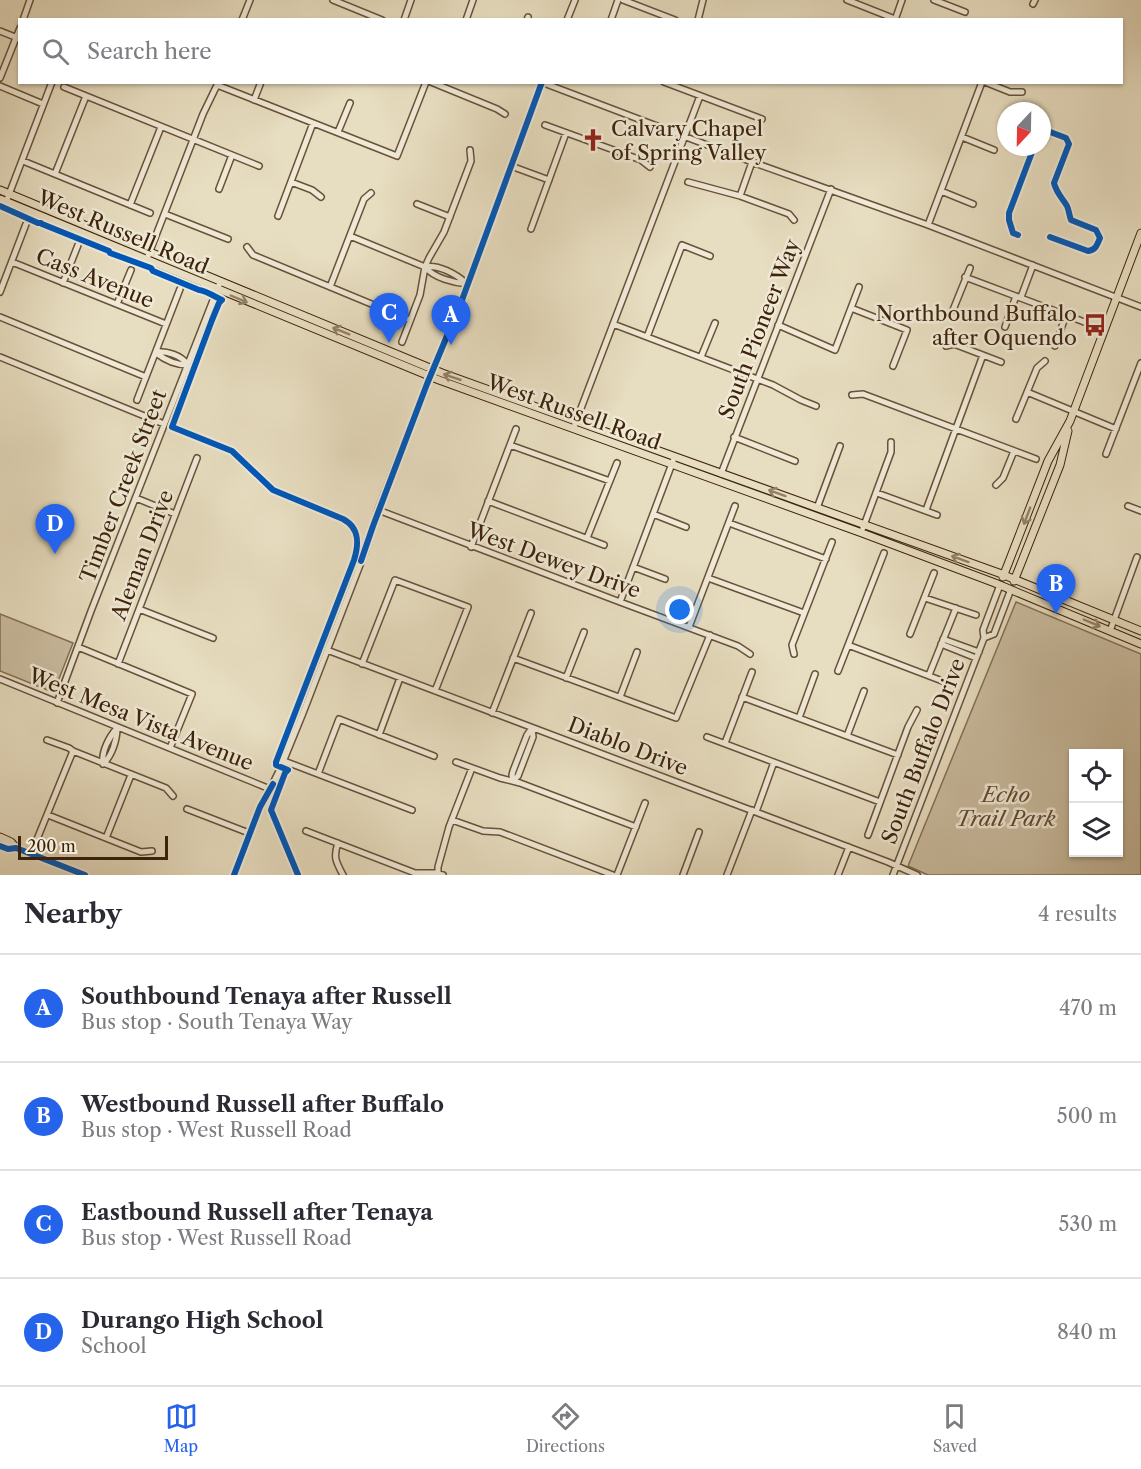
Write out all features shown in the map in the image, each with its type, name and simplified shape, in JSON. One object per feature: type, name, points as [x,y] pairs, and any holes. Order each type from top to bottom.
[{"type":"main road","name":"West Russell Road","points":[[0,190],[5,198],[218,290],[573,429],[1011,589],[1141,644]]},
{"type":"main road","name":"West Russell Road","points":[[5,198],[150,252],[432,373],[576,420],[1015,579],[1141,632]]},
{"type":"main road","name":"South Buffalo Drive","points":[[1011,589],[1060,465],[1070,421],[1141,233]]},
{"type":"main road","name":"South Buffalo Drive","points":[[1000,585],[1048,461],[1070,421]]},
{"type":"main road","points":[[0,837],[11,842],[16,848],[85,875]]},
{"type":"main road","points":[[0,846],[8,849],[16,848]]},
{"type":"street","points":[[24,18],[30,0]]},
{"type":"street","points":[[243,18],[250,0]]},
{"type":"street","points":[[333,0],[377,18]]},
{"type":"street","points":[[405,18],[411,0]]},
{"type":"street","points":[[467,18],[473,0]]},
{"type":"street","points":[[568,18],[575,0]]},
{"type":"street","points":[[611,18],[618,0]]},
{"type":"street","points":[[623,0],[670,18]]},
{"type":"street","points":[[698,18],[703,0]]},
{"type":"street","points":[[847,0],[892,18]]},
{"type":"street","points":[[895,18],[902,0]]},
{"type":"street","points":[[934,0],[965,12]]},
{"type":"street","points":[[0,31],[18,38],[0,78]]},
{"type":"street","points":[[5,198],[23,161],[50,84]]},
{"type":"street","points":[[147,260],[203,114],[218,84],[397,156],[425,84]]},
{"type":"street","points":[[254,100],[260,84]]},
{"type":"street","points":[[436,84],[505,114]]},
{"type":"street","points":[[234,875],[260,807],[284,761],[365,552],[378,510],[468,284],[542,84]]},
{"type":"street","points":[[545,84],[928,225],[1141,307]]},
{"type":"street","points":[[672,84],[762,119]]},
{"type":"street","points":[[928,225],[983,84]]},
{"type":"street","points":[[989,84],[1010,92],[1022,92]]},
{"type":"street","points":[[0,86],[43,104]]},
{"type":"street","points":[[64,87],[259,166]]},
{"type":"street","points":[[55,174],[86,96]]},
{"type":"street","points":[[573,429],[700,96]]},
{"type":"street","points":[[338,132],[350,103]]},
{"type":"street","points":[[278,216],[313,123]]},
{"type":"street","points":[[545,125],[641,160],[650,167]]},
{"type":"street","points":[[130,205],[161,126]]},
{"type":"street","points":[[1050,237],[1088,251],[1096,248],[1100,238],[1096,230],[1071,220],[1069,209],[1055,188],[1054,183],[1069,144],[1066,138],[1051,132]]},
{"type":"street","points":[[531,229],[566,133]]},
{"type":"street","points":[[962,137],[994,150]]},
{"type":"street","points":[[402,342],[420,295],[425,267],[441,238],[471,161],[470,150]]},
{"type":"street","points":[[219,189],[232,155]]},
{"type":"street","points":[[1018,235],[1013,233],[1009,213],[1031,156]]},
{"type":"street","points":[[23,161],[150,213]]},
{"type":"street","points":[[740,196],[752,162]]},
{"type":"street","points":[[512,166],[549,180]]},
{"type":"street","points":[[291,182],[312,190],[321,197]]},
{"type":"street","points":[[688,182],[740,196],[789,214],[794,220]]},
{"type":"street","name":"South Pioneer Way","points":[[718,481],[831,189]]},
{"type":"street","points":[[941,191],[973,204]]},
{"type":"street","points":[[330,287],[364,199],[371,193]]},
{"type":"street","points":[[417,204],[450,217]]},
{"type":"street","points":[[165,214],[228,239]]},
{"type":"street","points":[[0,292],[26,224]]},
{"type":"street","points":[[350,236],[425,267],[429,272],[455,283],[468,284]]},
{"type":"street","points":[[63,283],[78,245]]},
{"type":"street","points":[[647,337],[682,245],[710,256]]},
{"type":"street","points":[[247,248],[253,255],[410,320]]},
{"type":"street","name":"Cass Avenue","points":[[12,262],[166,324]]},
{"type":"street","points":[[1005,327],[1032,265]]},
{"type":"street","points":[[953,310],[969,268]]},
{"type":"street","points":[[117,304],[131,270]]},
{"type":"street","points":[[965,277],[1087,323]]},
{"type":"street","name":"Timber Creek Street","points":[[57,703],[221,282]]},
{"type":"street","points":[[778,325],[835,350],[859,287]]},
{"type":"street","points":[[137,400],[180,289]]},
{"type":"street","points":[[851,308],[907,330],[893,366]]},
{"type":"street","points":[[1055,346],[1066,315]]},
{"type":"street","points":[[0,317],[146,377]]},
{"type":"street","points":[[701,357],[716,323]]},
{"type":"street","points":[[613,324],[757,379],[816,406]]},
{"type":"street","points":[[946,346],[954,345],[1001,362]]},
{"type":"street","points":[[156,352],[183,359],[188,365]]},
{"type":"street","points":[[926,510],[983,355]]},
{"type":"street","points":[[0,357],[164,424]]},
{"type":"street","points":[[1016,419],[1037,368],[1045,361]]},
{"type":"street","points":[[1106,454],[1141,363]]},
{"type":"street","points":[[1027,392],[1116,429]]},
{"type":"street","points":[[852,395],[863,394],[1036,459]]},
{"type":"street","points":[[471,547],[516,429]]},
{"type":"street","points":[[734,437],[795,461]]},
{"type":"street","points":[[862,533],[891,452],[891,442]]},
{"type":"street","points":[[510,445],[610,481]]},
{"type":"street","points":[[817,508],[840,446]]},
{"type":"street","points":[[996,484],[1003,478],[1014,451]]},
{"type":"street","points":[[620,602],[675,456]]},
{"type":"street","name":"Aleman Drive","points":[[118,663],[197,458]]},
{"type":"street","points":[[587,538],[617,463]]},
{"type":"street","points":[[877,493],[937,515]]},
{"type":"street","points":[[136,498],[175,514]]},
{"type":"street","points":[[488,501],[604,545]]},
{"type":"street","points":[[689,627],[735,506]]},
{"type":"street","points":[[1128,506],[1141,511]]},
{"type":"street","name":"West Dewey Drive","points":[[378,510],[471,547],[710,635],[738,646],[750,654]]},
{"type":"street","points":[[653,514],[686,527]]},
{"type":"street","points":[[729,524],[826,559]]},
{"type":"street","points":[[794,654],[792,645],[832,542]]},
{"type":"street","points":[[838,671],[884,553]]},
{"type":"street","points":[[1110,631],[1137,557]]},
{"type":"street","points":[[633,567],[665,579]]},
{"type":"street","points":[[910,634],[934,573]]},
{"type":"street","points":[[708,578],[804,613]]},
{"type":"street","points":[[362,664],[395,580],[468,607],[435,691]]},
{"type":"street","name":"South Buffalo Drive","points":[[893,875],[984,638],[983,630],[1000,585]]},
{"type":"street","name":"South Buffalo Drive","points":[[984,638],[994,634],[1011,589]]},
{"type":"street","points":[[925,598],[976,615]]},
{"type":"street","points":[[929,675],[956,608]]},
{"type":"street","points":[[139,609],[213,638]]},
{"type":"street","points":[[492,712],[531,613]]},
{"type":"street","points":[[567,678],[584,632]]},
{"type":"street","points":[[513,658],[676,718],[710,635]]},
{"type":"street","points":[[942,642],[977,655]]},
{"type":"street","points":[[848,645],[945,682]]},
{"type":"street","points":[[78,647],[192,694],[170,748]]},
{"type":"street","name":"Diablo Drive","points":[[327,650],[849,847],[916,875]]},
{"type":"street","points":[[620,697],[637,652]]},
{"type":"street","points":[[725,743],[752,672]]},
{"type":"street","points":[[799,718],[815,674]]},
{"type":"street","points":[[379,735],[400,678]]},
{"type":"street","name":"West Mesa Vista Avenue","points":[[0,680],[270,789]]},
{"type":"street","points":[[847,736],[864,691]]},
{"type":"street","points":[[742,697],[898,755]]},
{"type":"street","points":[[868,835],[908,728],[917,710]]},
{"type":"street","points":[[318,774],[339,719],[434,756]]},
{"type":"street","points":[[103,764],[108,760],[117,736],[117,728]]},
{"type":"street","points":[[513,781],[518,776],[533,737],[532,728]]},
{"type":"street","points":[[707,737],[880,802]]},
{"type":"street","points":[[47,740],[166,788],[173,796]]},
{"type":"street","points":[[31,854],[73,751]]},
{"type":"street","points":[[284,761],[412,810]]},
{"type":"street","points":[[456,762],[636,827]]},
{"type":"street","points":[[727,875],[774,762]]},
{"type":"street","points":[[306,831],[415,873],[440,874],[438,867],[452,820],[472,768]]},
{"type":"street","points":[[106,838],[131,775]]},
{"type":"street","points":[[452,820],[483,831],[500,832],[615,875],[645,803]]},
{"type":"street","points":[[187,809],[249,834]]},
{"type":"street","points":[[48,815],[141,852],[152,851]]},
{"type":"street","points":[[683,875],[699,832]]},
{"type":"street","points":[[338,843],[334,854],[344,875]]},
{"type":"street","points":[[838,875],[849,847]]},
{"type":"green space","name":"Echo Trail Park","points":[[1016,602],[1141,654],[1141,875],[928,875],[908,866]]},
{"type":"green space","points":[[0,614],[73,643],[55,689],[50,691],[0,671]]},
{"type":"waterway","points":[[278,818],[302,875]]},
{"type":"cycle path","points":[[361,561],[427,384],[462,300],[541,84]]},
{"type":"cycle path","points":[[1050,237],[1088,251],[1095,248],[1100,238],[1096,230],[1071,220],[1067,206],[1055,186],[1054,183],[1069,144],[1066,138],[1051,132]]},
{"type":"cycle path","points":[[1018,235],[1013,233],[1009,213],[1031,156]]},
{"type":"cycle path","points":[[0,206],[222,300],[212,320],[172,427],[232,451],[273,490],[343,519],[353,527],[357,537],[354,560],[276,762],[276,765],[288,770],[271,810],[298,875]]},
{"type":"cycle path","points":[[234,875],[260,807],[273,784]]},
{"type":"cycle path","points":[[0,846],[8,849],[16,848],[85,875]]},
{"type":"place","name":"Calvary Chapel of Spring Valley","points":[[593,140]]},
{"type":"place","name":"Northbound Buffalo after Oquendo","points":[[1095,325]]},
{"type":"place","name":"Eastbound Russell after Tenaya","points":[[389,343]]},
{"type":"place","name":"Southbound Tenaya after Russell","points":[[451,345]]},
{"type":"place","name":"Durango High School","points":[[55,554]]},
{"type":"place","name":"Westbound Russell after Buffalo","points":[[1056,614]]}]
